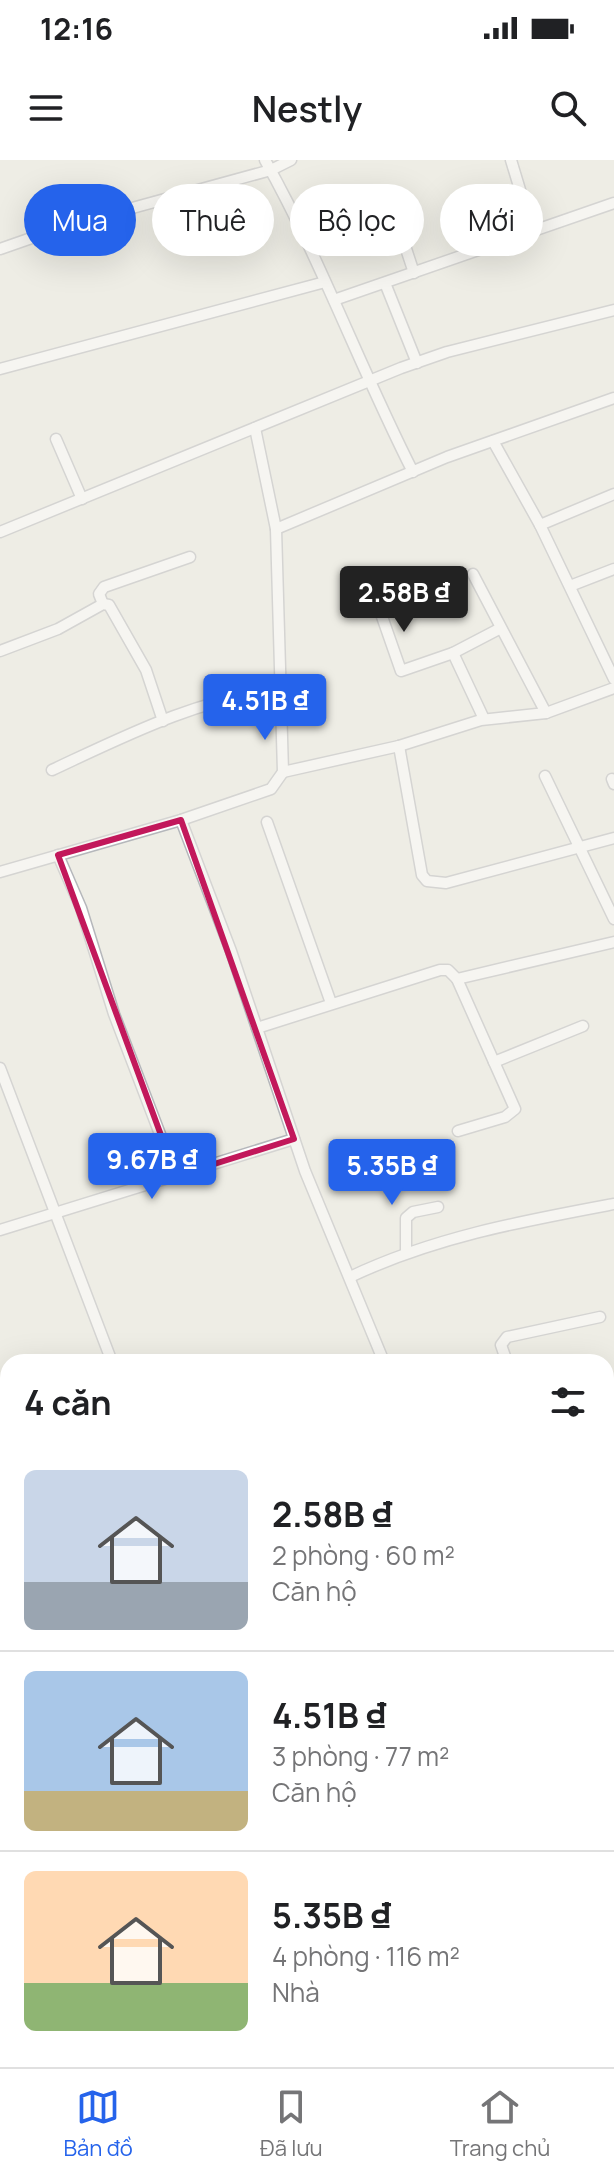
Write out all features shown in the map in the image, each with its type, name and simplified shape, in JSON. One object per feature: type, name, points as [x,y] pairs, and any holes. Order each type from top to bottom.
[{"type":"street","points":[[0,249],[63,227],[291,160]]},
{"type":"street","points":[[511,160],[518,184]]},
{"type":"street","points":[[268,165],[334,300],[367,381],[413,472]]},
{"type":"street","points":[[543,229],[614,203]]},
{"type":"street","points":[[408,256],[414,273]]},
{"type":"street","points":[[334,300],[465,256]]},
{"type":"street","points":[[0,369],[325,282]]},
{"type":"street","points":[[385,283],[417,363]]},
{"type":"street","points":[[0,532],[367,381],[417,363],[614,310]]},
{"type":"street","points":[[276,529],[413,472],[614,398]]},
{"type":"street","points":[[0,872],[181,820],[271,789],[283,772],[276,529],[255,428]]},
{"type":"street","points":[[56,439],[82,499]]},
{"type":"street","points":[[493,441],[540,525],[614,679]]},
{"type":"street","points":[[540,525],[614,494]]},
{"type":"street","points":[[163,721],[146,670],[114,608],[103,604],[99,594],[104,587],[190,557]]},
{"type":"street","points":[[570,586],[614,569]]},
{"type":"street","points":[[473,574],[499,629],[546,713]]},
{"type":"street","points":[[371,585],[401,671],[453,653],[499,629]]},
{"type":"street","points":[[0,651],[58,629],[103,604]]},
{"type":"street","points":[[453,653],[484,719]]},
{"type":"street","points":[[283,772],[399,746],[484,719],[546,713],[614,688]]},
{"type":"street","points":[[52,770],[163,721],[224,699],[280,690]]},
{"type":"street","points":[[399,746],[422,875],[427,881],[446,883],[614,838]]},
{"type":"street","points":[[545,776],[614,919]]},
{"type":"street","points":[[181,820],[294,1139],[381,1354]]},
{"type":"street","points":[[267,822],[331,1003]]},
{"type":"street","points":[[58,855],[81,908],[114,1014],[176,1176]]},
{"type":"street","points":[[457,979],[614,942]]},
{"type":"street","points":[[257,1028],[331,1003],[448,970],[457,979],[512,1100],[513,1113],[458,1131]]},
{"type":"street","points":[[494,1062],[583,1026]]},
{"type":"street","points":[[1,1073],[58,1213],[109,1354]]},
{"type":"street","points":[[0,1230],[294,1139]]},
{"type":"street","points":[[350,1277],[406,1252],[460,1235],[614,1204]]},
{"type":"street","points":[[406,1252],[406,1218],[413,1212],[438,1207]]},
{"type":"street","points":[[504,1354],[501,1345],[507,1337],[600,1317]]},
{"type":"highlighted area","points":[[181,820],[294,1139],[176,1176],[58,855]]}]
